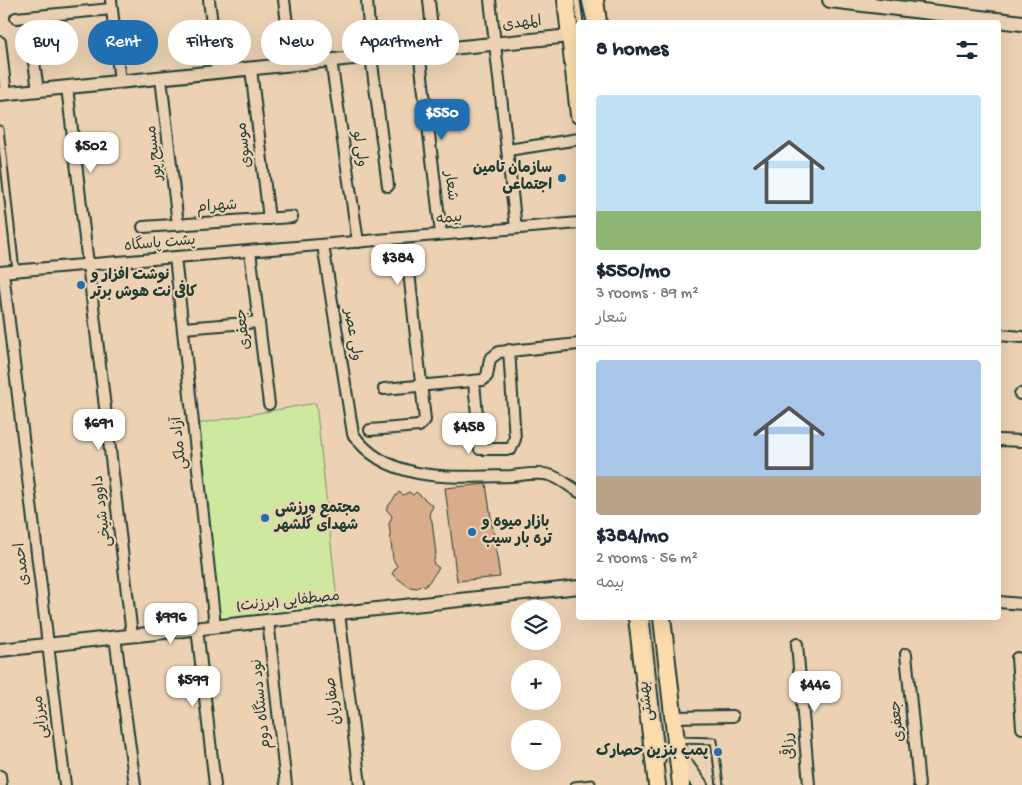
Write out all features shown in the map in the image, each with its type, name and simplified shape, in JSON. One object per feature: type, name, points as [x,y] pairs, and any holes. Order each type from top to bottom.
[{"type":"main road","points":[[566,0],[575,29],[576,50]]},
{"type":"main road","points":[[595,0],[598,20]]},
{"type":"main road","points":[[830,0],[997,20]]},
{"type":"main road","points":[[1001,20],[1022,23]]},
{"type":"main road","name":"بهشتی","points":[[637,620],[657,785]]},
{"type":"main road","name":"بهشتی","points":[[662,620],[681,785]]},
{"type":"main road","points":[[676,746],[691,775],[700,785]]},
{"type":"street","points":[[209,0],[218,72]]},
{"type":"street","points":[[284,0],[286,20]]},
{"type":"street","points":[[367,0],[368,20]]},
{"type":"street","points":[[429,0],[431,20]]},
{"type":"street","points":[[490,0],[516,228]]},
{"type":"street","points":[[16,18],[111,4],[120,82]]},
{"type":"street","name":"المهدی","points":[[459,47],[496,43],[575,29]]},
{"type":"street","points":[[0,42],[3,94]]},
{"type":"street","name":"المهدی","points":[[332,60],[342,59]]},
{"type":"street","name":"ولی لو","points":[[332,60],[358,242]]},
{"type":"street","points":[[34,65],[38,90]]},
{"type":"street","name":"المهدی","points":[[3,94],[284,65]]},
{"type":"street","points":[[372,65],[388,186]]},
{"type":"street","name":"شعار","points":[[421,65],[442,234]]},
{"type":"street","name":"موسوی","points":[[251,69],[269,219]]},
{"type":"street","name":"مسیح پور","points":[[161,78],[178,225]]},
{"type":"street","name":"داوود شیخی","points":[[68,88],[132,635]]},
{"type":"street","points":[[508,150],[576,139]]},
{"type":"street","name":"شهرام","points":[[143,227],[292,217]]},
{"type":"street","name":"بیمه","points":[[323,245],[576,223]]},
{"type":"street","name":"پشت پاسگاه","points":[[2,272],[323,245]]},
{"type":"street","name":"ولی عصر","points":[[323,245],[353,434],[366,450],[388,466],[400,470],[436,475],[549,475],[576,490]]},
{"type":"street","name":"جعفری","points":[[250,251],[268,404]]},
{"type":"street","points":[[370,430],[422,424],[425,420],[407,253]]},
{"type":"street","name":"آزاد ملکی","points":[[175,257],[215,626]]},
{"type":"street","name":"احمدی","points":[[2,272],[48,644]]},
{"type":"street","points":[[183,328],[258,322]]},
{"type":"street","points":[[1001,336],[1022,337]]},
{"type":"street","points":[[384,389],[483,380],[487,376],[493,355],[509,350],[576,344]]},
{"type":"street","points":[[474,382],[480,449],[511,449],[516,440],[509,350]]},
{"type":"street","points":[[1001,440],[1022,441]]},
{"type":"street","name":"مصطفایی (برزنت)","points":[[0,650],[576,587]]},
{"type":"street","points":[[1001,602],[1022,604]]},
{"type":"street","name":"صفاریان","points":[[339,613],[360,785]]},
{"type":"street","name":"نود دستگاه دوم","points":[[268,620],[286,785]]},
{"type":"street","points":[[197,628],[215,785]]},
{"type":"street","points":[[114,637],[135,785]]},
{"type":"street","name":"میرزایی","points":[[48,644],[65,785]]},
{"type":"street","name":"رزاقی","points":[[797,644],[809,785]]},
{"type":"street","name":"جعفری","points":[[906,654],[919,785]]},
{"type":"street","points":[[1017,658],[1022,728]]},
{"type":"street","points":[[673,717],[733,716]]},
{"type":"street","points":[[0,776],[1,785]]},
{"type":"lane","points":[[575,29],[578,0]]},
{"type":"lane","points":[[585,0],[590,20]]},
{"type":"lane","points":[[0,129],[16,271]]},
{"type":"lane","points":[[646,620],[663,766]]},
{"type":"lane","points":[[656,620],[675,785]]},
{"type":"lane","points":[[676,746],[714,741],[720,785]]},
{"type":"lane","points":[[574,785],[592,783]]},
{"type":"green space","name":"مجتمع ورزشی شهدای گلشهر","points":[[316,403],[338,610],[217,623],[190,425]]},
{"type":"building","name":"بازار میوه و تره بار سیب","points":[[486,484],[500,577],[457,581],[445,488]]},
{"type":"building","points":[[399,492],[403,495],[409,492],[413,495],[416,492],[433,506],[429,514],[432,521],[436,554],[433,563],[439,568],[425,587],[422,585],[417,588],[409,587],[392,574],[397,566],[393,559],[389,524],[392,516],[386,509]]},
{"type":"place","name":"سازمان تامین اجتماعی","points":[[562,178]]},
{"type":"place","name":"نوشت افزار و کافی نت هوش برتر","points":[[81,285]]},
{"type":"place","name":"مجتمع ورزشی شهدای گلشهر","points":[[265,518]]},
{"type":"place","name":"بازار میوه و تره بار سیب","points":[[472,532]]},
{"type":"place","name":"پمپ بنزین حصارک","points":[[718,752]]}]
